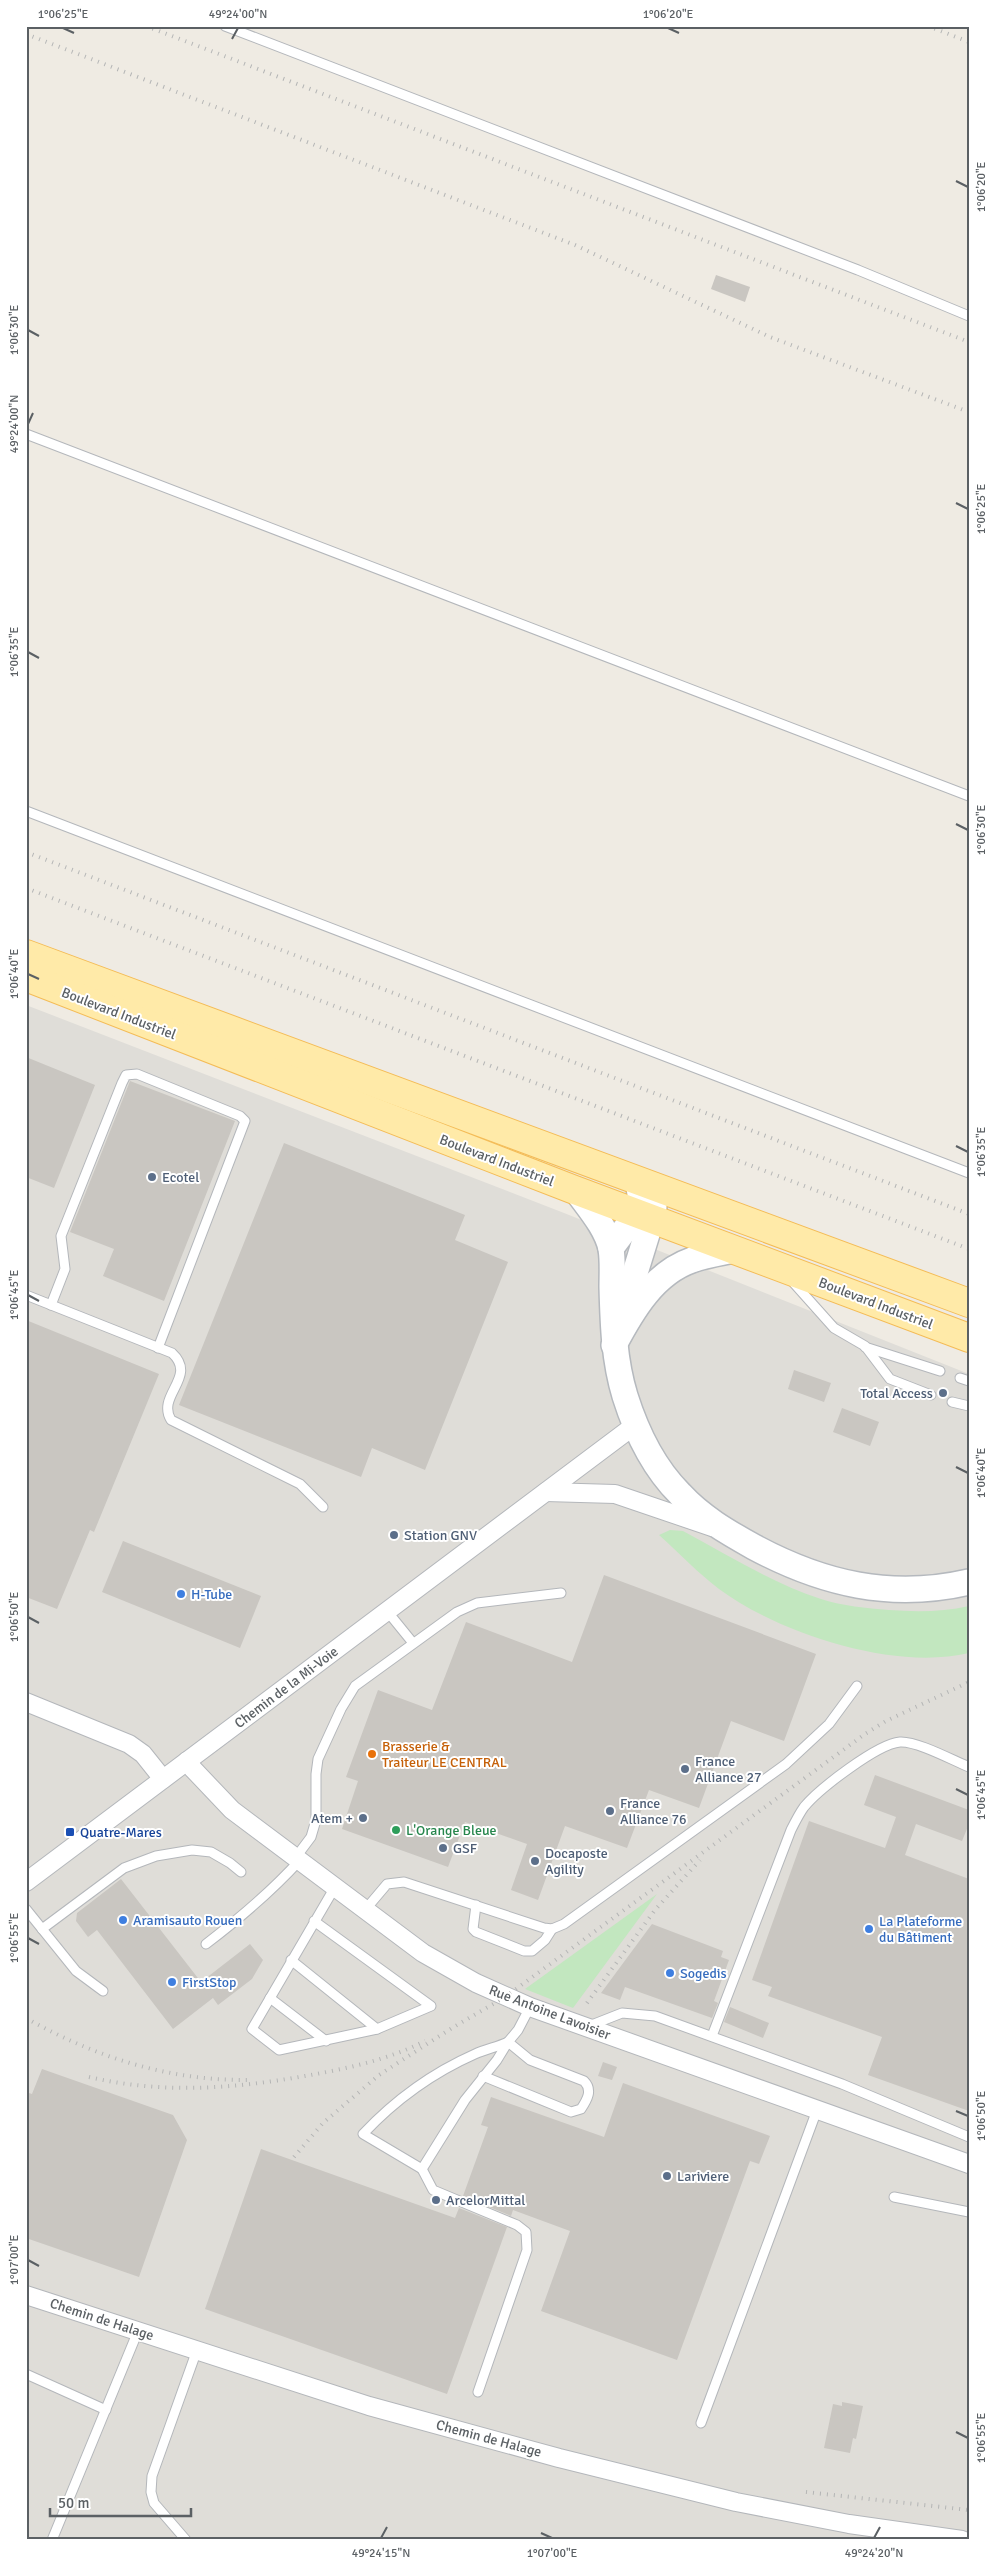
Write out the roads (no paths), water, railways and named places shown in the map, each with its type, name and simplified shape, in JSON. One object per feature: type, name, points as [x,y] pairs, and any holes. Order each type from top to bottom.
[{"type":"main road","name":"Boulevard Industriel","points":[[26,954],[969,1303]]},
{"type":"main road","name":"Boulevard Industriel","points":[[26,978],[576,1190],[644,1214],[734,1250],[969,1338]]},
{"type":"main road","points":[[626,1323],[632,1286],[646,1240],[644,1214],[638,1182]]},
{"type":"main road","points":[[576,1190],[598,1221],[611,1248],[614,1345],[624,1395],[635,1425],[669,1482],[685,1500],[722,1530],[802,1571],[842,1582],[880,1589],[916,1590],[969,1582]]},
{"type":"main road","points":[[611,1248],[626,1228],[671,1194]]},
{"type":"main road","points":[[614,1345],[647,1292],[659,1279],[691,1260],[734,1250]]},
{"type":"street","name":"Chemin de la Mi-Voie","points":[[26,1882],[635,1425]]},
{"type":"street","points":[[546,1492],[615,1494],[722,1530]]},
{"type":"street","points":[[26,1702],[129,1744],[143,1754],[163,1779]]},
{"type":"street","name":"Rue Antoine Lavoisier","points":[[187,1761],[232,1810],[423,1953],[476,1983],[530,2008],[969,2164]]},
{"type":"street","name":"Chemin de Halage","points":[[26,2295],[369,2406],[717,2498],[850,2524],[962,2540]]},
{"type":"lane","points":[[225,26],[858,270],[969,316]]},
{"type":"lane","points":[[26,434],[969,796]]},
{"type":"lane","points":[[26,811],[969,1173]]},
{"type":"lane","points":[[51,1305],[65,1269],[61,1236],[122,1083],[126,1075],[138,1074],[240,1116],[245,1121],[158,1348]]},
{"type":"lane","points":[[778,1266],[834,1328],[865,1346],[940,1370]]},
{"type":"lane","points":[[26,1295],[172,1353],[182,1366],[166,1411],[171,1420],[300,1484],[323,1507]]},
{"type":"lane","points":[[865,1346],[890,1379],[931,1395]]},
{"type":"lane","points":[[952,1402],[969,1406]]},
{"type":"lane","points":[[206,1944],[266,1896],[298,1858],[311,1837],[314,1828],[318,1759],[340,1709],[355,1686],[456,1612],[477,1603],[561,1593]]},
{"type":"lane","points":[[387,1610],[413,1643]]},
{"type":"lane","points":[[365,1910],[387,1884],[404,1882],[544,1928],[552,1928],[564,1924],[786,1764],[829,1724],[857,1686]]},
{"type":"lane","points":[[712,2036],[791,1830],[804,1807],[817,1793],[845,1771],[884,1747],[900,1742],[913,1744],[969,1767]]},
{"type":"lane","points":[[42,1930],[124,1868],[156,1856],[192,1850],[211,1852],[225,1859],[241,1872]]},
{"type":"lane","points":[[314,1921],[431,2006],[377,2029],[279,2050],[252,2028],[270,1998],[291,1960],[334,1887]]},
{"type":"lane","points":[[476,1905],[472,1929],[524,1951],[537,1948],[552,1928]]},
{"type":"lane","points":[[26,1909],[76,1971],[103,1991]]},
{"type":"lane","points":[[291,1960],[377,2029]]},
{"type":"lane","points":[[270,1998],[326,2041]]},
{"type":"lane","points":[[422,2169],[465,2100],[497,2060],[518,2030],[530,2008]]},
{"type":"lane","points":[[586,2027],[622,2013],[655,2016],[842,2084],[969,2137]]},
{"type":"lane","points":[[483,2076],[572,2112],[581,2109],[589,2092],[588,2085],[584,2081],[530,2060],[508,2042]]},
{"type":"lane","points":[[478,2392],[522,2266],[528,2240],[526,2232],[517,2226],[433,2190],[422,2169],[363,2134],[384,2112],[418,2086],[476,2054],[508,2042]]},
{"type":"lane","points":[[701,2424],[817,2110]]},
{"type":"lane","points":[[894,2197],[969,2212]]},
{"type":"lane","points":[[52,2540],[138,2331]]},
{"type":"lane","points":[[186,2540],[154,2503],[151,2492],[152,2476],[197,2350]]},
{"type":"lane","points":[[26,2374],[106,2410]]},
{"type":"railway","points":[[146,26],[969,342]]},
{"type":"railway","points":[[928,26],[969,42]]},
{"type":"railway","points":[[26,34],[575,245],[770,337],[969,412]]},
{"type":"railway","points":[[26,852],[969,1214]]},
{"type":"railway","points":[[26,888],[969,1249]]},
{"type":"railway","points":[[294,2157],[323,2123],[379,2075],[452,2028],[505,1997],[865,1734],[886,1721],[969,1682]]},
{"type":"railway","points":[[587,2003],[655,1910],[700,1860]]},
{"type":"railway","points":[[26,2018],[79,2044],[133,2064],[190,2076],[249,2080]]},
{"type":"railway","points":[[89,2077],[143,2086],[170,2088],[223,2087],[305,2076],[351,2067],[396,2054],[425,2041]]},
{"type":"railway","points":[[806,2492],[969,2510]]},
{"type":"place","name":"Ecotel","points":[[152,1177]]},
{"type":"place","name":"Total Access","points":[[943,1393]]},
{"type":"place","name":"Station GNV","points":[[394,1535]]},
{"type":"place","name":"H-Tube","points":[[181,1594]]},
{"type":"place","name":"Brasserie & Traiteur LE CENTRAL","points":[[372,1754]]},
{"type":"place","name":"France Alliance 27","points":[[685,1769]]},
{"type":"place","name":"France Alliance 76","points":[[610,1811]]},
{"type":"place","name":"Atem +","points":[[363,1818]]},
{"type":"place","name":"L'Orange Bleue","points":[[396,1830]]},
{"type":"place","name":"Quatre-Mares","points":[[70,1832]]},
{"type":"place","name":"GSF","points":[[443,1848]]},
{"type":"place","name":"Docaposte Agility","points":[[535,1861]]},
{"type":"place","name":"Aramisauto Rouen","points":[[123,1920]]},
{"type":"place","name":"La Plateforme du Bâtiment","points":[[869,1929]]},
{"type":"place","name":"Sogedis","points":[[670,1973]]},
{"type":"place","name":"FirstStop","points":[[172,1982]]},
{"type":"place","name":"Lariviere","points":[[667,2176]]},
{"type":"place","name":"ArcelorMittal","points":[[436,2200]]}]
